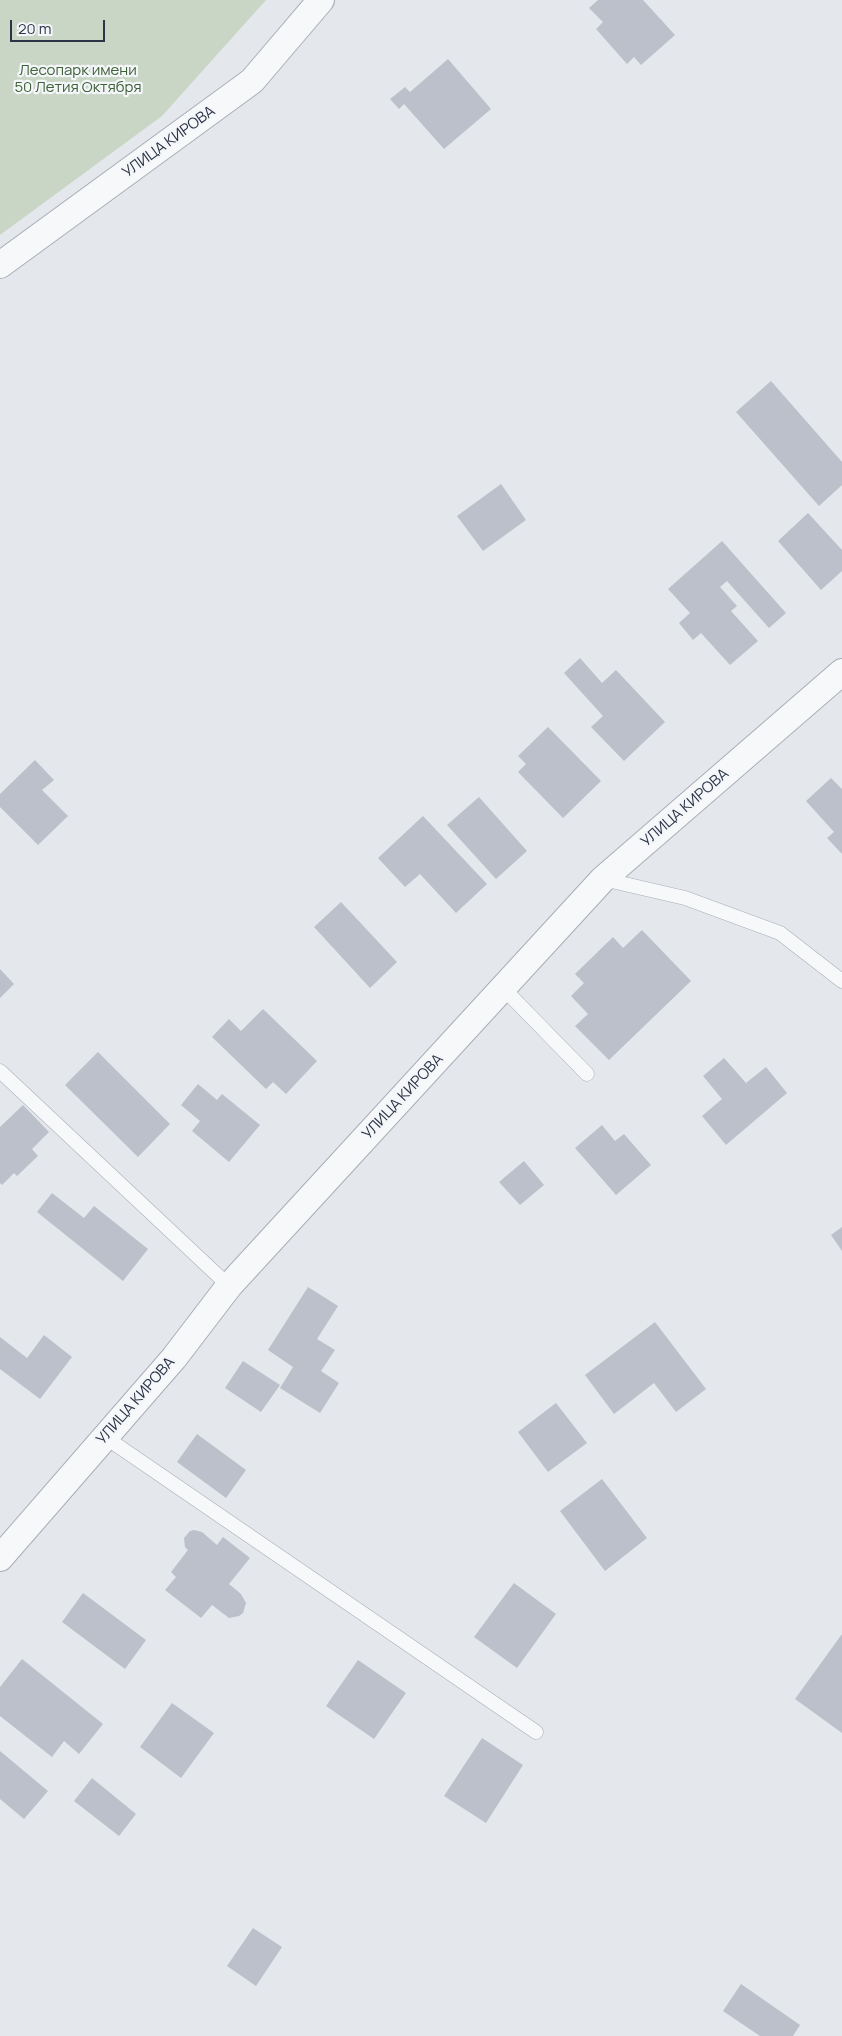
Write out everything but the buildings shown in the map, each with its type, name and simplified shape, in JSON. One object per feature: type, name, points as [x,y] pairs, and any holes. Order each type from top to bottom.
[{"type":"street","name":"УЛИЦА КИРОВА","points":[[0,265],[252,81],[321,0]]},
{"type":"street","name":"УЛИЦА КИРОВА","points":[[0,1558],[174,1358],[229,1286],[603,879],[842,672]]},
{"type":"lane","points":[[603,879],[685,898],[780,933],[842,980]]},
{"type":"lane","points":[[503,988],[587,1074]]},
{"type":"lane","points":[[0,1071],[229,1286]]},
{"type":"lane","points":[[105,1437],[536,1732]]},
{"type":"green space","name":"Лесопарк имени 50 Летия Октября","points":[[0,0],[266,0],[162,116],[0,235]]}]
